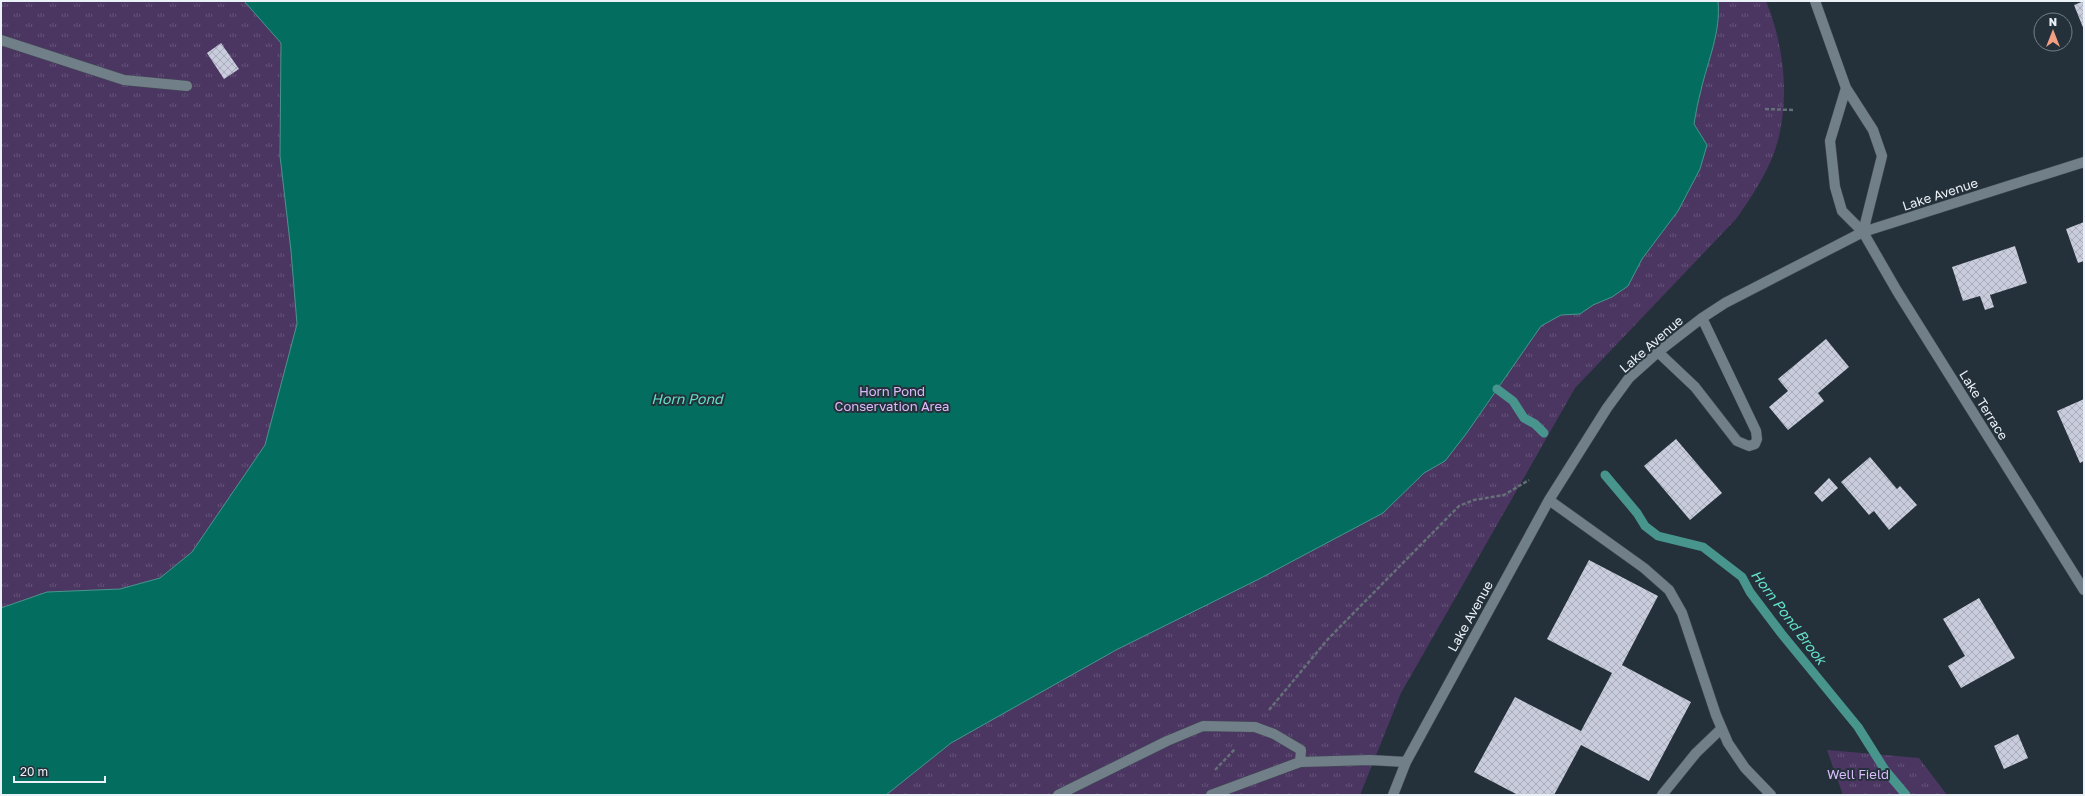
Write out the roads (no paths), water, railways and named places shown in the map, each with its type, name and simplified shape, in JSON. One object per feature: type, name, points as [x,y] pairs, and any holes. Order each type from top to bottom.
[{"type":"street","points":[[1815,1],[1846,88],[1873,130],[1882,156],[1863,232]]},
{"type":"street","points":[[1,40],[124,80],[187,86]]},
{"type":"street","name":"Lake Terrace","points":[[1846,88],[1830,141],[1835,186],[1842,211],[1863,232],[1897,291],[2084,590]]},
{"type":"street","name":"Lake Avenue","points":[[1393,795],[1406,762],[1549,500],[1607,408],[1629,378],[1658,352],[1702,318],[1739,295],[1863,232],[2084,162]]},
{"type":"street","points":[[1658,352],[1695,387],[1737,441],[1749,446],[1755,444],[1757,439],[1756,431],[1702,318]]},
{"type":"street","points":[[1549,500],[1644,568],[1669,590],[1682,613],[1721,729],[1744,768],[1771,795]]},
{"type":"street","points":[[1058,795],[1167,740],[1203,726],[1255,727],[1274,734],[1301,750],[1300,762]]},
{"type":"street","points":[[1662,795],[1696,753],[1721,729]]},
{"type":"street","points":[[1211,795],[1300,762],[1370,760],[1406,762]]},
{"type":"water","name":"Horn Pond","points":[[244,1],[1718,1],[1718,24],[1694,124],[1707,145],[1700,169],[1678,211],[1642,259],[1628,286],[1612,297],[1593,305],[1580,314],[1561,315],[1541,326],[1466,434],[1445,461],[1424,473],[1383,513],[1259,579],[1116,650],[951,743],[886,795],[1,795],[1,608],[47,592],[120,589],[160,578],[192,552],[265,445],[297,324],[291,251],[280,156],[281,43]]},
{"type":"waterway","name":"Horn Pond Brook","points":[[1497,389],[1513,401],[1524,418],[1535,424],[1544,433]]},
{"type":"waterway","name":"Horn Pond Brook","points":[[1605,475],[1637,513],[1645,526],[1658,536],[1703,547],[1742,577],[1750,592],[1781,633],[1858,727],[1885,770],[1906,795]]},
{"type":"park label","name":"Horn Pond Conservation Area","points":[[892,398]]},
{"type":"park label","name":"Well Field","points":[[1858,774]]}]
